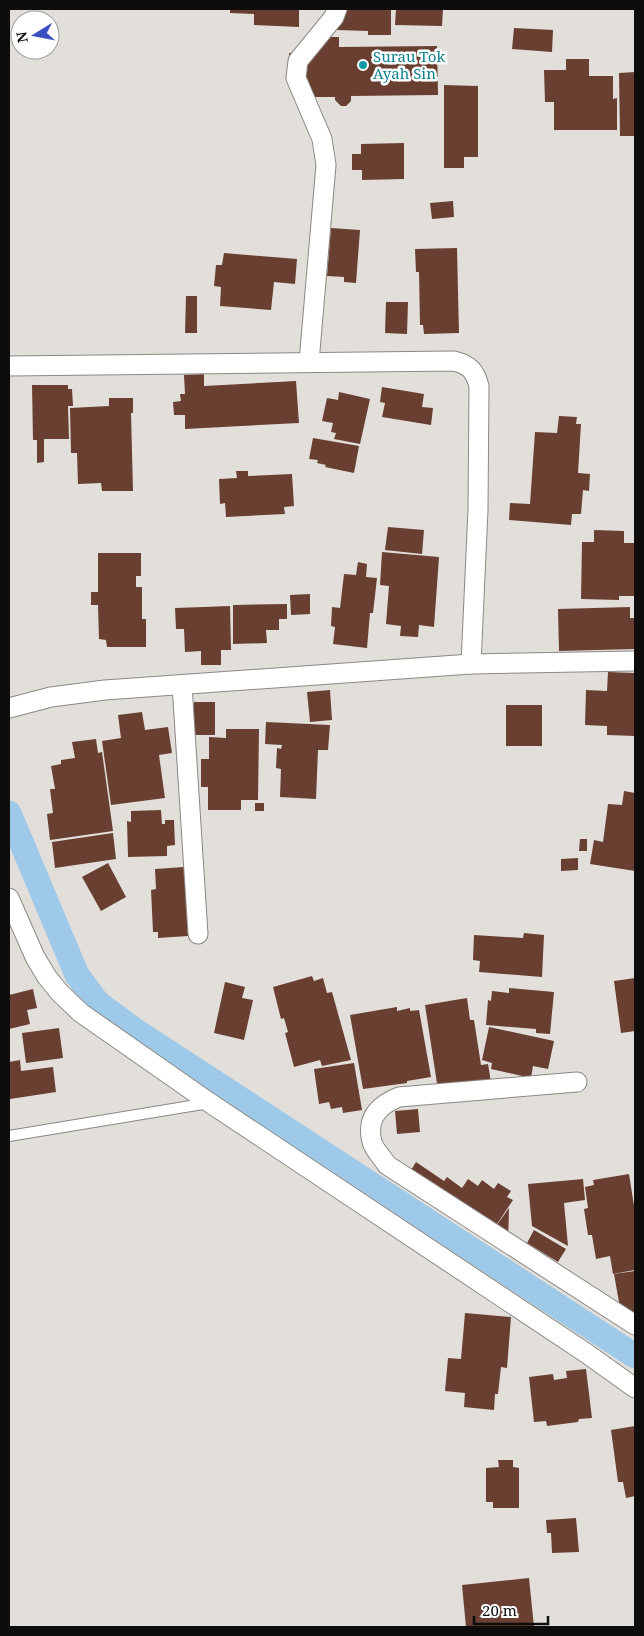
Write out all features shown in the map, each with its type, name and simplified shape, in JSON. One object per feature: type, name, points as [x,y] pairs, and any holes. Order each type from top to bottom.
[{"type":"street","points":[[309,362],[326,165],[322,139],[296,78],[298,61],[334,17],[337,9]]},
{"type":"street","points":[[9,366],[454,361],[467,364],[476,374],[479,386],[478,510],[472,664]]},
{"type":"street","points":[[13,707],[51,697],[105,690],[472,664],[635,660]]},
{"type":"street","points":[[182,685],[198,934]]},
{"type":"street","points":[[9,898],[35,957],[60,993],[81,1013],[210,1103],[586,1353],[635,1388]]},
{"type":"street","points":[[577,1082],[399,1097],[382,1103],[371,1122],[372,1143],[387,1165],[635,1325]]},
{"type":"lane","points":[[9,1136],[210,1103]]},
{"type":"building","points":[[230,9],[299,9],[299,27],[254,25],[254,14],[230,13]]},
{"type":"building","points":[[337,9],[391,9],[391,35],[368,35],[368,31],[337,30]]},
{"type":"building","points":[[396,9],[443,9],[442,26],[395,25]]},
{"type":"building","points":[[514,28],[553,30],[552,52],[512,49]]},
{"type":"building","name":"Surau Tok Ayah Sin","points":[[316,37],[339,37],[339,47],[437,46],[438,95],[351,96],[351,101],[346,106],[341,106],[335,100],[335,97],[299,97],[290,77],[289,53],[316,53]]},
{"type":"building","points":[[566,59],[589,59],[589,76],[613,76],[613,99],[617,98],[617,130],[554,130],[554,102],[545,102],[544,70],[566,70]]},
{"type":"building","points":[[635,72],[635,136],[620,136],[619,73]]},
{"type":"building","points":[[444,85],[478,86],[478,157],[464,157],[464,168],[444,168]]},
{"type":"building","points":[[404,143],[404,179],[362,180],[362,170],[352,170],[352,154],[361,154],[361,144]]},
{"type":"building","points":[[453,201],[454,217],[432,219],[430,203]]},
{"type":"building","points":[[331,228],[360,230],[356,283],[344,282],[344,277],[327,276]]},
{"type":"building","points":[[457,248],[459,333],[424,334],[423,325],[420,325],[419,272],[416,272],[415,249]]},
{"type":"building","points":[[224,253],[297,259],[295,284],[274,282],[271,310],[220,306],[221,287],[214,286],[216,265],[222,265]]},
{"type":"building","points":[[186,296],[197,296],[197,333],[185,333]]},
{"type":"building","points":[[386,302],[408,302],[407,334],[385,333]]},
{"type":"building","points":[[204,374],[204,386],[296,381],[299,423],[185,429],[185,415],[174,415],[173,402],[181,401],[180,394],[185,394],[184,375]]},
{"type":"building","points":[[32,385],[68,385],[68,389],[72,389],[73,406],[68,406],[69,439],[44,439],[44,462],[37,463],[37,440],[33,440]]},
{"type":"building","points":[[382,387],[424,394],[422,407],[433,408],[431,425],[382,417],[385,403],[380,402]]},
{"type":"building","points":[[339,392],[370,399],[360,444],[334,439],[336,433],[331,432],[333,423],[322,421],[327,398],[338,400]]},
{"type":"building","points":[[109,398],[133,398],[133,413],[131,413],[133,491],[102,491],[101,483],[78,484],[77,453],[71,453],[70,408],[109,406]]},
{"type":"building","points":[[559,416],[577,417],[576,424],[581,424],[578,473],[590,474],[589,491],[583,490],[581,514],[572,514],[571,525],[509,520],[510,503],[530,504],[535,432],[557,433]]},
{"type":"building","points":[[313,438],[359,446],[354,473],[325,467],[326,465],[317,463],[318,460],[309,459]]},
{"type":"building","points":[[236,471],[248,471],[248,476],[292,474],[294,506],[284,507],[285,514],[226,517],[225,503],[220,504],[219,479],[237,478]]},
{"type":"building","points":[[388,527],[424,530],[422,554],[385,550]]},
{"type":"building","points":[[594,530],[624,531],[624,543],[635,543],[635,596],[619,596],[619,600],[581,599],[582,542],[594,542]]},
{"type":"building","points":[[382,552],[439,557],[434,627],[419,625],[418,637],[400,636],[401,626],[386,624],[389,586],[380,585]]},
{"type":"building","points":[[98,553],[141,553],[141,576],[136,576],[136,587],[142,587],[142,619],[146,619],[146,647],[107,647],[106,640],[99,639],[98,605],[91,605],[91,592],[98,592]]},
{"type":"building","points":[[358,562],[367,564],[366,577],[377,578],[373,613],[370,613],[367,648],[333,644],[335,627],[331,626],[332,607],[340,608],[344,574],[356,575]]},
{"type":"building","points":[[310,594],[310,614],[291,615],[290,595]]},
{"type":"building","points":[[287,604],[287,619],[279,619],[279,630],[266,630],[267,643],[233,644],[233,605]]},
{"type":"building","points":[[230,606],[231,650],[221,650],[221,665],[201,665],[201,651],[185,652],[184,629],[176,629],[175,608]]},
{"type":"building","points":[[630,607],[630,618],[635,618],[635,649],[559,651],[558,609]]},
{"type":"building","points":[[608,672],[635,673],[635,736],[607,735],[607,726],[585,725],[586,690],[607,691]]},
{"type":"building","points":[[330,690],[332,720],[310,722],[307,692]]},
{"type":"building","points":[[194,702],[215,702],[215,735],[194,735]]},
{"type":"building","points":[[506,705],[542,705],[542,746],[506,746]]},
{"type":"building","points":[[142,712],[145,730],[168,727],[172,753],[159,755],[165,798],[111,805],[102,741],[121,738],[118,715]]},
{"type":"building","points":[[266,722],[330,725],[328,750],[318,750],[316,799],[280,797],[281,769],[276,768],[277,748],[281,749],[282,745],[265,744]]},
{"type":"building","points":[[226,729],[259,729],[258,800],[241,800],[241,810],[208,810],[208,787],[201,787],[201,759],[209,759],[209,737],[226,738]]},
{"type":"building","points":[[96,739],[98,753],[102,752],[113,831],[50,840],[47,814],[53,813],[50,789],[55,789],[51,766],[61,764],[61,760],[75,758],[72,742]]},
{"type":"building","points":[[624,791],[635,793],[635,871],[590,864],[594,840],[603,842],[608,804],[622,805]]},
{"type":"building","points":[[255,803],[264,803],[264,811],[255,811]]},
{"type":"building","points":[[161,810],[162,824],[165,824],[165,820],[174,820],[175,845],[167,846],[167,856],[128,857],[127,821],[131,822],[131,811]]},
{"type":"building","points":[[113,833],[116,859],[55,868],[52,842]]},
{"type":"building","points":[[580,839],[587,839],[587,851],[579,851]]},
{"type":"building","points":[[578,858],[578,870],[561,871],[561,859]]},
{"type":"building","points":[[108,863],[126,897],[101,911],[82,877]]},
{"type":"building","points":[[184,867],[188,936],[158,938],[158,932],[153,932],[151,890],[156,889],[155,869]]},
{"type":"building","points":[[524,933],[544,935],[542,977],[479,972],[480,961],[473,960],[474,935],[523,938]]},
{"type":"building","points":[[312,976],[314,981],[323,978],[327,993],[332,992],[351,1060],[322,1066],[320,1060],[294,1067],[285,1033],[288,1032],[284,1018],[281,1019],[273,987]]},
{"type":"building","points":[[635,978],[635,1031],[621,1033],[614,981]]},
{"type":"building","points":[[225,982],[245,987],[242,998],[253,1000],[244,1040],[214,1033]]},
{"type":"building","points":[[509,988],[554,992],[550,1034],[536,1033],[536,1029],[486,1025],[488,1000],[491,1001],[492,991],[509,993]]},
{"type":"building","points":[[33,989],[37,1008],[27,1010],[30,1024],[9,1029],[9,995]]},
{"type":"building","points":[[467,998],[470,1020],[474,1020],[481,1065],[488,1064],[491,1082],[438,1090],[425,1005]]},
{"type":"building","points":[[397,1007],[397,1011],[410,1008],[410,1011],[419,1010],[431,1077],[407,1081],[407,1083],[363,1089],[350,1015]]},
{"type":"building","points":[[489,1027],[554,1041],[548,1069],[533,1066],[531,1078],[491,1069],[492,1063],[482,1060]]},
{"type":"building","points":[[59,1028],[63,1058],[26,1063],[22,1033]]},
{"type":"building","points":[[20,1060],[21,1071],[53,1067],[56,1092],[10,1099],[9,1062]]},
{"type":"building","points":[[354,1063],[362,1110],[343,1113],[342,1107],[331,1109],[329,1102],[319,1104],[314,1069]]},
{"type":"building","points":[[418,1109],[420,1132],[397,1134],[395,1111]]},
{"type":"building","points":[[416,1162],[444,1181],[447,1177],[462,1188],[468,1179],[478,1186],[482,1180],[494,1189],[498,1183],[511,1191],[507,1197],[513,1200],[491,1233],[407,1177]]},
{"type":"building","points":[[629,1174],[635,1212],[635,1270],[613,1274],[610,1256],[596,1259],[592,1235],[588,1235],[584,1209],[588,1208],[585,1187],[594,1185],[593,1180]]},
{"type":"building","points":[[583,1179],[585,1200],[564,1203],[568,1246],[532,1226],[528,1184]]},
{"type":"building","points":[[509,1208],[508,1245],[491,1233]]},
{"type":"building","points":[[534,1230],[566,1249],[558,1262],[527,1243]]},
{"type":"building","points":[[635,1271],[635,1319],[620,1308],[614,1274]]},
{"type":"building","points":[[465,1313],[511,1317],[507,1368],[501,1367],[498,1394],[495,1394],[494,1410],[464,1407],[465,1393],[445,1391],[448,1358],[461,1359]]},
{"type":"building","points":[[586,1369],[592,1418],[547,1426],[546,1421],[534,1422],[529,1377],[553,1374],[554,1380],[567,1378],[566,1371]]},
{"type":"building","points":[[635,1426],[635,1496],[626,1498],[623,1482],[618,1482],[611,1430]]},
{"type":"building","points":[[498,1460],[513,1460],[513,1467],[519,1468],[519,1508],[493,1508],[493,1502],[486,1502],[486,1468],[499,1467]]},
{"type":"building","points":[[576,1518],[579,1552],[552,1553],[551,1533],[547,1533],[546,1520]]},
{"type":"building","points":[[529,1578],[534,1627],[466,1627],[462,1585]]},
{"type":"waterway","points":[[9,813],[77,975],[98,1003],[136,1031],[635,1356]]},
{"type":"place","name":"Surau Tok Ayah Sin","points":[[363,65]]}]
